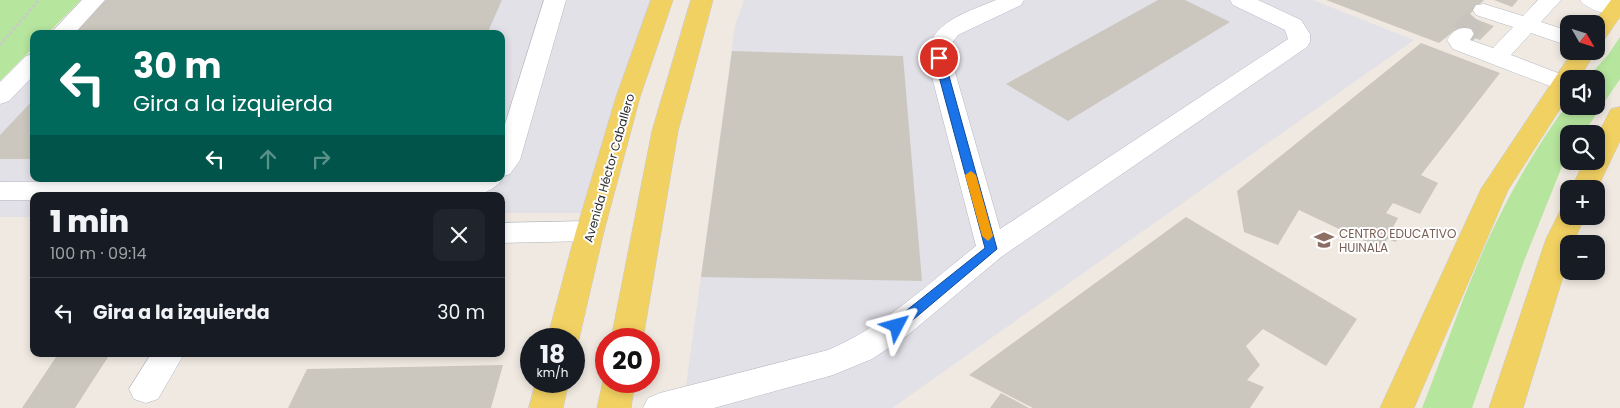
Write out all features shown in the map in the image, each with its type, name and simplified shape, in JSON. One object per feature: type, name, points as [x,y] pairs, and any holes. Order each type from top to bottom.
[{"type":"main road","name":"Avenida Héctor Caballero","points":[[567,328],[590,231],[628,97],[662,0]]},
{"type":"main road","points":[[629,328],[665,131],[702,0]]},
{"type":"main road","points":[[1605,22],[1617,5]]},
{"type":"main road","points":[[1397,408],[1495,189],[1560,88]]},
{"type":"main road","points":[[1588,180],[1620,115]]},
{"type":"main road","points":[[1506,408],[1560,238],[1566,225]]},
{"type":"main road","points":[[546,408],[550,393]]},
{"type":"main road","points":[[614,408],[617,393]]},
{"type":"lane","points":[[65,30],[94,0]]},
{"type":"lane","points":[[505,163],[555,0]]},
{"type":"lane","points":[[991,249],[939,58],[939,45],[946,34],[957,27],[1013,0]]},
{"type":"lane","points":[[660,408],[833,362],[861,350],[897,326],[991,249],[1300,42],[1298,30],[1293,25],[1241,0]]},
{"type":"lane","points":[[1497,57],[1550,0]]},
{"type":"lane","points":[[1591,0],[1617,5]]},
{"type":"lane","points":[[1560,36],[1526,24],[1479,16],[1458,40],[1461,44],[1560,82]]},
{"type":"lane","points":[[0,96],[30,65]]},
{"type":"lane","points":[[200,192],[457,188],[472,186],[482,182]]},
{"type":"lane","points":[[0,191],[68,192]]},
{"type":"lane","points":[[505,233],[590,231]]},
{"type":"lane","points":[[146,388],[166,357]]},
{"type":"path","points":[[0,45],[39,0]]},
{"type":"shaded area","points":[[97,0],[666,0],[588,213],[505,213],[505,192],[30,192],[30,217],[0,217],[0,101],[30,70],[30,182],[505,182],[505,30],[69,30]]},
{"type":"shaded area","points":[[744,0],[1313,0],[1414,40],[892,408],[683,408],[735,26]]},
{"type":"green space","points":[[0,0],[81,0],[51,30],[30,30],[30,51],[0,81]]},
{"type":"green space","points":[[1620,37],[1620,79],[1605,101],[1605,70],[1594,70],[1608,55]]},
{"type":"green space","points":[[1560,115],[1596,115],[1589,125],[1560,125],[1561,170],[1524,261],[1472,408],[1422,408],[1472,276],[1489,238],[1509,197]]},
{"type":"building","points":[[97,0],[502,0],[489,30],[68,30]]},
{"type":"building","points":[[1158,0],[1185,0],[1230,22],[1068,121],[1006,84]]},
{"type":"building","points":[[1326,0],[1484,0],[1468,16],[1494,26],[1480,40],[1454,31],[1439,43]]},
{"type":"building","points":[[1494,0],[1518,0],[1512,7]]},
{"type":"building","points":[[1421,43],[1500,73],[1421,175],[1438,183],[1420,214],[1393,203],[1386,213],[1398,218],[1392,229],[1400,233],[1396,242],[1387,239],[1383,250],[1299,210],[1278,245],[1244,232],[1237,191]]},
{"type":"building","points":[[732,51],[903,56],[922,281],[701,277]]},
{"type":"building","points":[[30,103],[30,159],[0,159],[0,135]]},
{"type":"building","points":[[1186,217],[1357,319],[1326,366],[1263,329],[1246,346],[1260,365],[1247,380],[1264,387],[1250,408],[1033,408],[969,375]]},
{"type":"building","points":[[56,357],[108,357],[75,408],[22,408]]},
{"type":"building","points":[[503,365],[491,408],[288,408],[307,369]]},
{"type":"building","points":[[1001,393],[1029,408],[990,408]]},
{"type":"tunnel","points":[[1463,34],[1476,19]]},
{"type":"slow traffic","points":[[971,175],[988,236]]},
{"type":"place","name":"CENTRO EDUCATIVO HUINALA","points":[[1324,240]]},
{"type":"route","points":[[897,326],[991,249],[939,58]]}]
